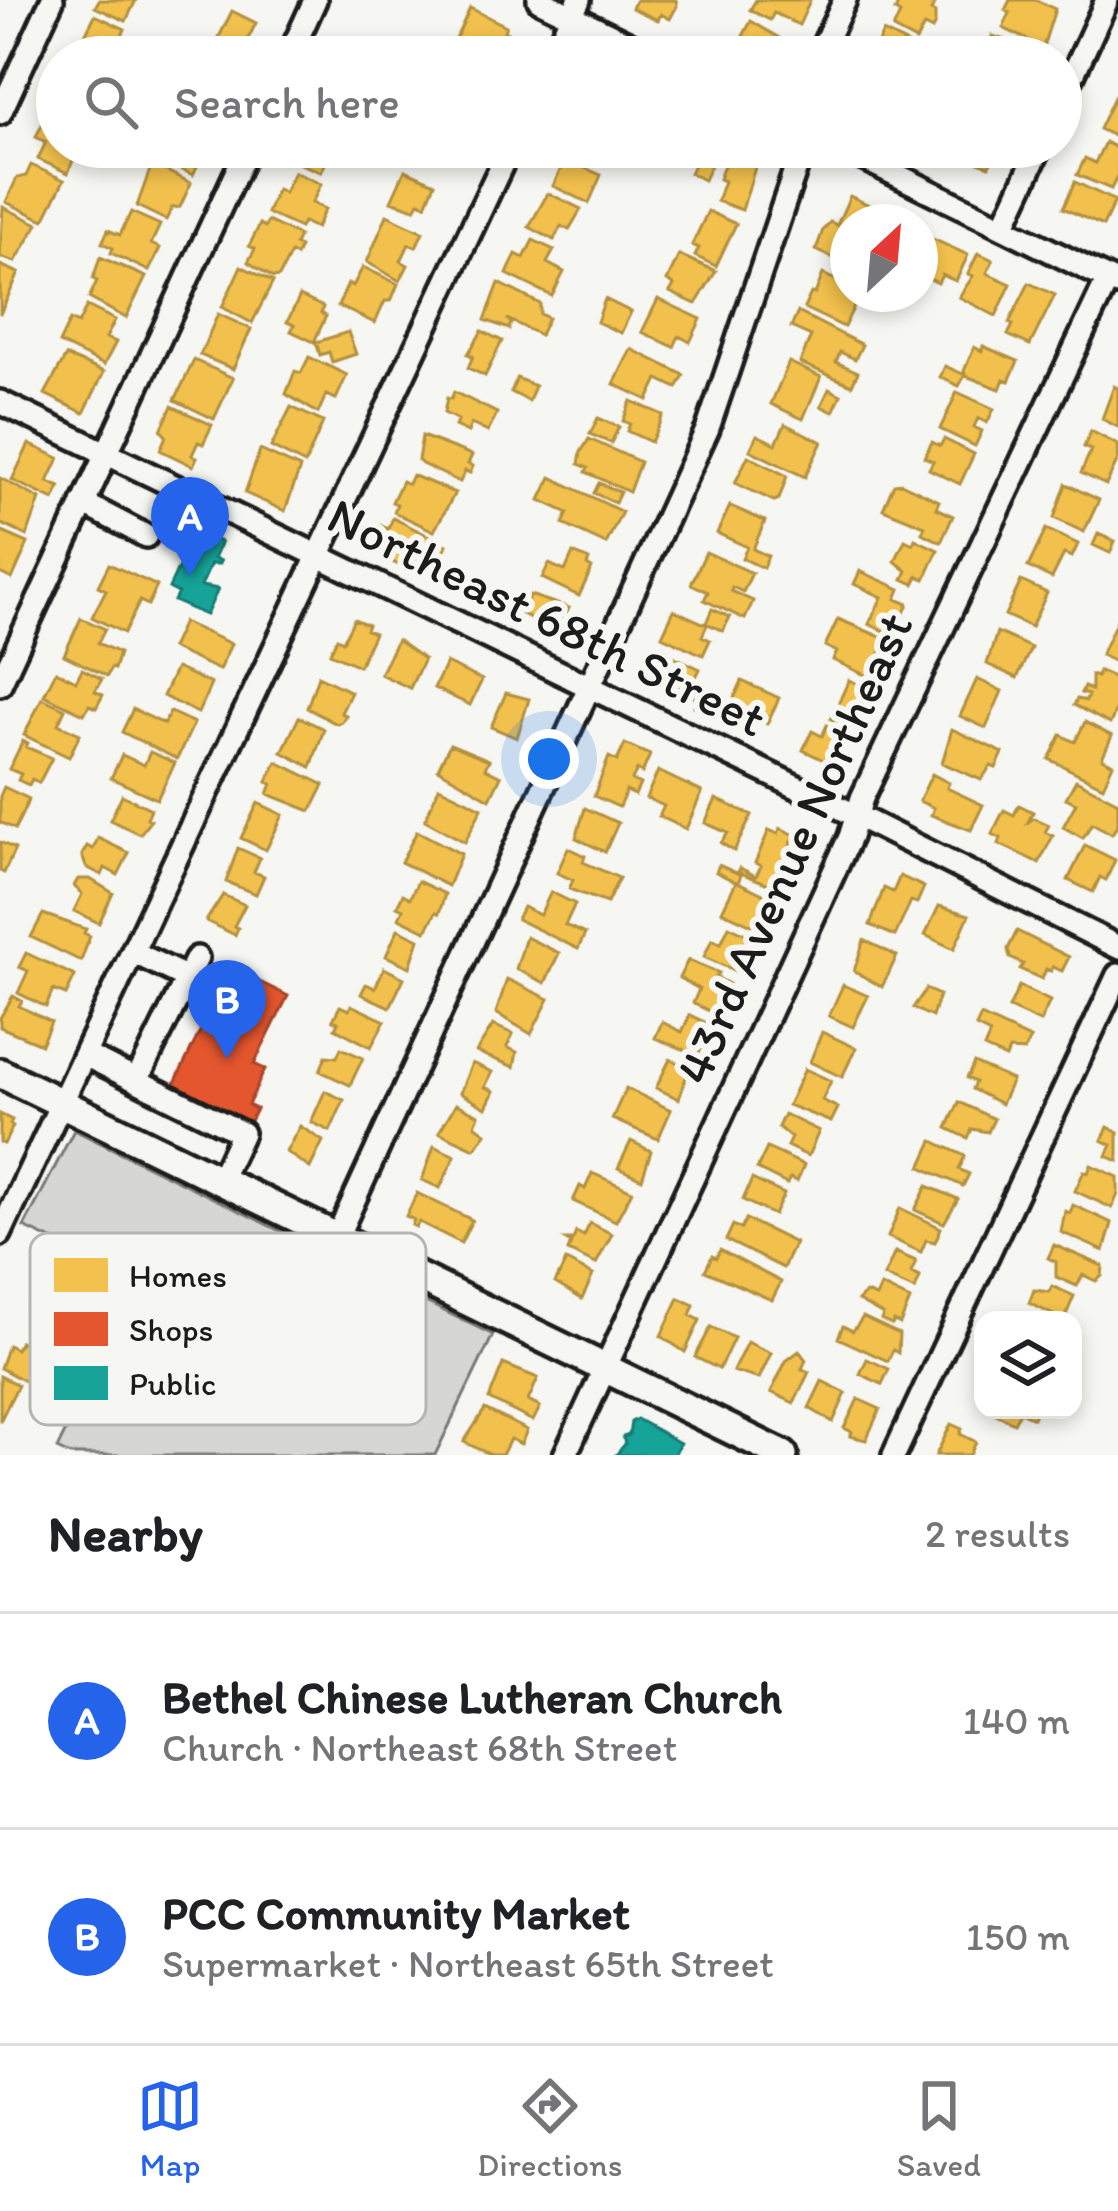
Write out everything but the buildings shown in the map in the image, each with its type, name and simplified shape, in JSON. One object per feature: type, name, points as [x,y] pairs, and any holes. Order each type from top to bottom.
[{"type":"main road","points":[[0,1073],[329,1233]]},
{"type":"main road","points":[[426,1280],[783,1455]]},
{"type":"street","points":[[0,113],[52,0]]},
{"type":"street","points":[[299,36],[315,0]]},
{"type":"street","points":[[539,0],[576,8],[622,36]]},
{"type":"street","points":[[828,36],[845,0]]},
{"type":"street","points":[[1082,55],[1107,0]]},
{"type":"street","points":[[562,36],[576,8]]},
{"type":"street","points":[[0,684],[238,168]]},
{"type":"street","points":[[0,1234],[500,168]]},
{"type":"street","points":[[339,1233],[708,428],[796,168]]},
{"type":"street","points":[[883,168],[1113,282]]},
{"type":"street","points":[[1003,227],[1030,168]]},
{"type":"street","name":"43rd Avenue Northeast","points":[[565,1455],[857,816],[1113,282]]},
{"type":"street","name":"Northeast 68th Street","points":[[0,402],[1118,947]]},
{"type":"street","points":[[83,503],[146,536]]},
{"type":"street","points":[[133,952],[192,968],[137,1080]]},
{"type":"street","points":[[894,1455],[1118,975]]},
{"type":"street","points":[[85,1055],[242,1133],[220,1180]]},
{"type":"shaded area","points":[[74,1130],[285,1233],[37,1233],[24,1227]]},
{"type":"shaded area","points":[[426,1302],[493,1335],[435,1455],[70,1455],[57,1449],[69,1425],[426,1425]]},
{"type":"place","name":"Bethel Chinese Lutheran Church","points":[[190,576]]},
{"type":"place","name":"PCC Community Market","points":[[227,1059]]}]
